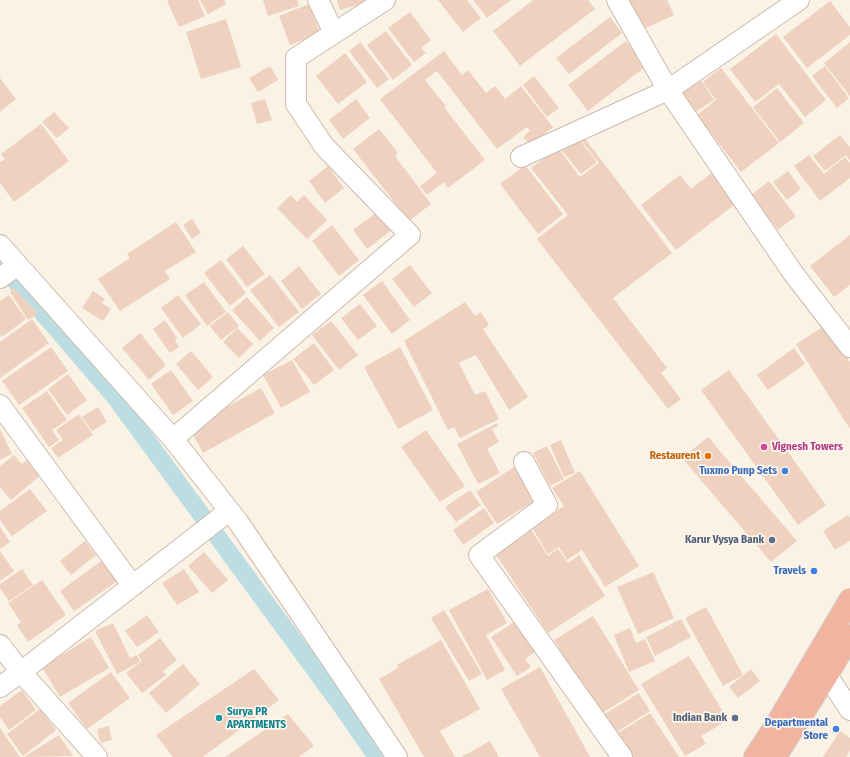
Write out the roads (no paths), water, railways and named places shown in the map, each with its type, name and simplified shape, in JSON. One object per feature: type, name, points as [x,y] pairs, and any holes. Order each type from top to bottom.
[{"type":"highway","points":[[755,757],[775,727],[850,600]]},
{"type":"highway","points":[[775,757],[850,636]]},
{"type":"street","points":[[318,0],[334,33]]},
{"type":"street","points":[[173,439],[410,235],[324,146],[296,104],[296,58],[385,0]]},
{"type":"street","points":[[617,0],[668,90],[793,272],[850,347]]},
{"type":"street","points":[[521,157],[668,90],[799,0]]},
{"type":"street","points":[[0,245],[173,439],[228,512],[239,523],[398,757]]},
{"type":"street","points":[[0,278],[17,265]]},
{"type":"street","points":[[0,405],[133,586]]},
{"type":"street","points":[[524,462],[548,505],[479,555],[622,757]]},
{"type":"street","points":[[0,687],[228,512]]},
{"type":"street","points":[[0,645],[21,672],[97,757]]},
{"type":"street","points":[[827,675],[850,710]]},
{"type":"waterway","points":[[0,263],[115,397],[343,708],[377,757]]},
{"type":"place","name":"Vignesh Towers","points":[[764,447]]},
{"type":"place","name":"Restaurent","points":[[708,456]]},
{"type":"place","name":"Tuxmo Punp Sets","points":[[785,471]]},
{"type":"place","name":"Karur Vysya Bank","points":[[772,540]]},
{"type":"place","name":"Travels","points":[[814,571]]},
{"type":"place","name":"Surya PR APARTMENTS","points":[[219,718]]},
{"type":"place","name":"Indian Bank","points":[[735,718]]},
{"type":"place","name":"Departmental Store","points":[[836,729]]}]
